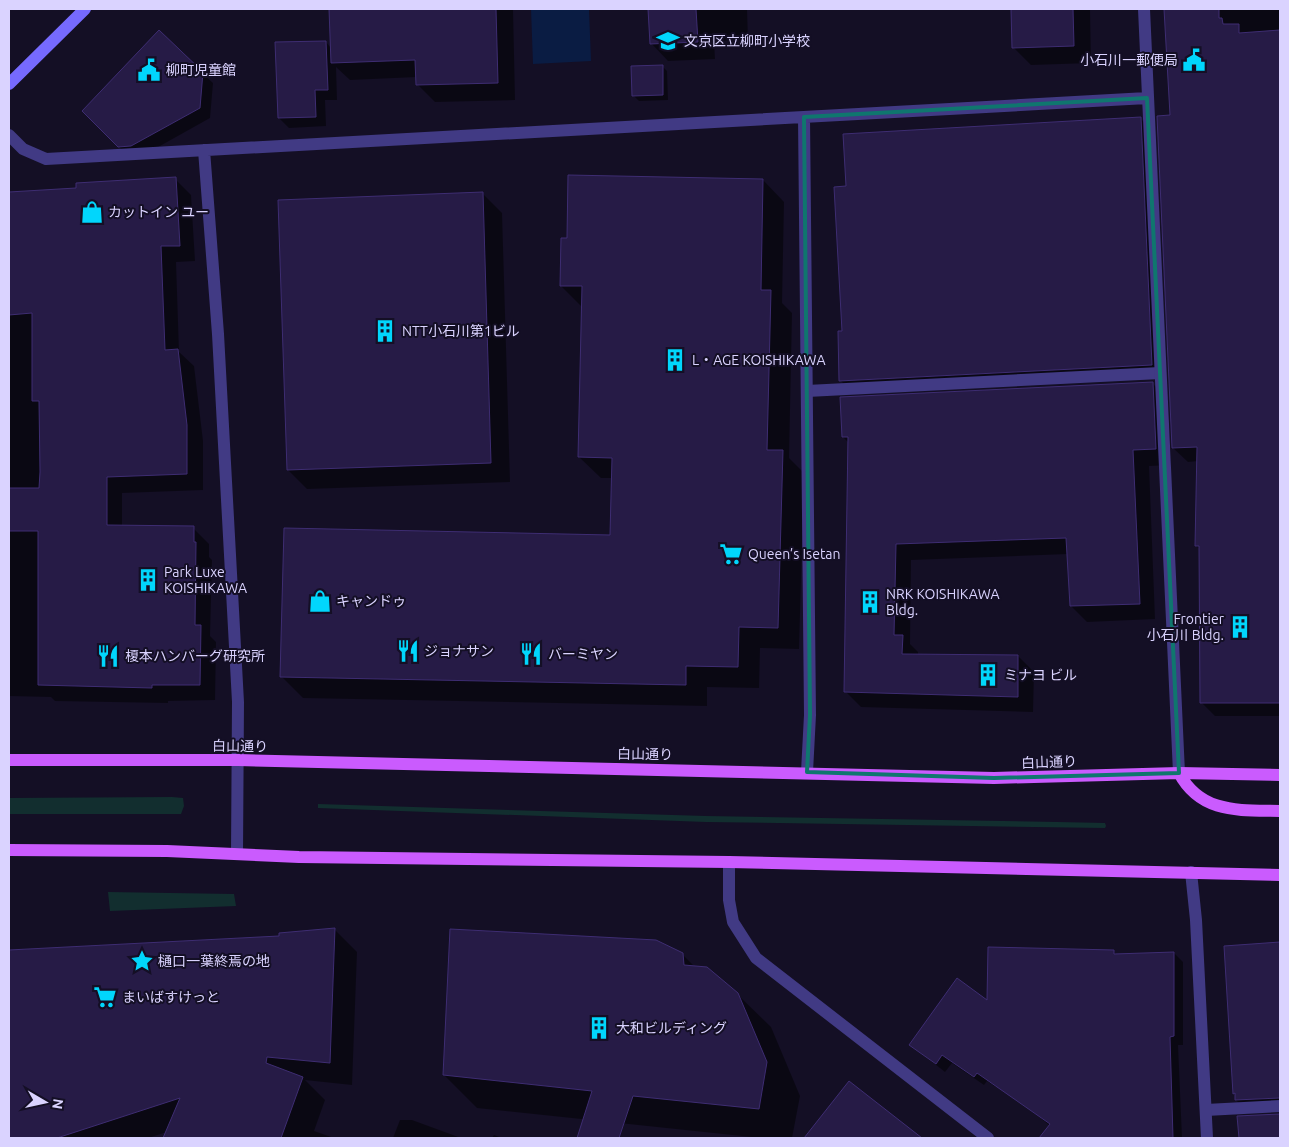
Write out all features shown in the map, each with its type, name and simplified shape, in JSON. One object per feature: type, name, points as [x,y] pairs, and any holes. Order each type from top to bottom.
[{"type":"main road","points":[[9,84],[85,9]]},
{"type":"main road","name":"白山通り","points":[[9,760],[238,760],[806,772],[994,778],[1178,773],[1280,775]]},
{"type":"main road","points":[[1178,773],[1186,787],[1199,798],[1215,806],[1237,810],[1280,810]]},
{"type":"main road","points":[[9,850],[167,851],[299,857],[729,862],[1280,875]]},
{"type":"street","points":[[1144,9],[1178,773]]},
{"type":"street","points":[[9,135],[23,149],[46,159],[1148,98]]},
{"type":"street","points":[[804,117],[810,716],[806,772]]},
{"type":"street","points":[[204,150],[220,364],[238,702],[237,854]]},
{"type":"street","points":[[807,391],[1160,373]]},
{"type":"street","points":[[729,862],[729,900],[733,922],[756,958],[980,1136]]},
{"type":"street","points":[[1192,872],[1207,1138]]},
{"type":"street","points":[[1206,1110],[1280,1106]]},
{"type":"highlighted area","points":[[1147,98],[1179,773],[994,778],[807,772],[810,715],[804,117]]},
{"type":"green space","points":[[9,798],[183,798],[184,806],[181,814],[9,814]]},
{"type":"green space","points":[[318,804],[706,816],[1105,823],[1106,826],[1105,828],[706,822],[318,808]]},
{"type":"green space","points":[[108,892],[234,894],[236,906],[110,911]]},
{"type":"water","points":[[531,9],[589,9],[591,61],[533,64]]},
{"type":"building","points":[[329,9],[496,9],[498,83],[416,85],[415,60],[331,63]]},
{"type":"building","points":[[648,9],[696,9],[698,42],[650,44]]},
{"type":"building","points":[[1011,9],[1073,9],[1074,46],[1012,48]]},
{"type":"building","points":[[1164,9],[1219,9],[1219,18],[1222,18],[1223,24],[1239,24],[1239,33],[1280,30],[1280,703],[1200,703],[1199,546],[1195,546],[1197,447],[1172,448],[1157,116],[1170,115]]},
{"type":"building","points":[[159,30],[203,72],[200,108],[131,146],[118,147],[82,111]]},
{"type":"building","points":[[326,41],[328,90],[315,90],[316,117],[278,118],[275,42]]},
{"type":"building","points":[[663,65],[663,95],[632,96],[631,66]]},
{"type":"building","points":[[1141,117],[1152,365],[839,381],[838,331],[842,331],[834,187],[846,186],[843,134]]},
{"type":"building","points":[[568,175],[763,179],[761,290],[771,290],[767,450],[783,450],[778,628],[739,627],[738,667],[686,666],[686,685],[280,677],[284,528],[610,535],[612,458],[578,457],[582,286],[560,286],[561,238],[567,238]]},
{"type":"building","points":[[176,177],[180,246],[161,246],[165,350],[178,349],[187,425],[187,474],[107,477],[107,525],[194,526],[194,542],[196,542],[195,625],[201,625],[200,685],[152,685],[152,688],[38,685],[38,531],[9,531],[9,488],[39,488],[40,472],[39,401],[32,401],[32,313],[9,315],[9,192],[76,188],[76,183]]},
{"type":"building","name":"NTT小石川第1ビル","points":[[483,192],[491,463],[287,470],[278,200]]},
{"type":"building","points":[[1153,382],[1156,449],[1133,450],[1140,604],[1070,606],[1066,538],[896,544],[894,635],[903,635],[902,654],[1018,655],[1018,697],[844,692],[848,437],[842,437],[840,397]]},
{"type":"building","points":[[335,928],[330,1063],[267,1057],[266,1063],[303,1077],[281,1138],[163,1138],[180,1098],[57,1138],[9,1138],[9,950],[279,936],[279,933]]},
{"type":"building","name":"大和ビルディング","points":[[450,929],[656,940],[683,953],[684,965],[707,967],[738,993],[767,1062],[759,1109],[633,1096],[619,1138],[577,1138],[592,1091],[443,1075]]},
{"type":"building","points":[[1280,942],[1280,1098],[1235,1100],[1235,1093],[1233,1094],[1224,946]]},
{"type":"building","points":[[988,947],[1114,950],[1114,954],[1174,952],[1174,1036],[1170,1037],[1173,1138],[1039,1138],[1050,1124],[977,1073],[974,1077],[942,1055],[936,1064],[909,1045],[957,978],[987,1000]]},
{"type":"building","points":[[849,1081],[922,1138],[804,1138]]},
{"type":"building","points":[[1280,1114],[1280,1138],[1239,1138],[1237,1116]]},
{"type":"place","name":"文京区立柳町小学校","points":[[668,41]]},
{"type":"place","name":"小石川一郵便局","points":[[1194,60]]},
{"type":"place","name":"柳町児童館","points":[[149,70]]},
{"type":"place","name":"カットイン ユー","points":[[92,212]]},
{"type":"place","name":"NTT小石川第1ビル","points":[[385,331]]},
{"type":"place","name":"L・AGE KOISHIKAWA","points":[[675,360]]},
{"type":"place","name":"Queen’s Isetan","points":[[731,554]]},
{"type":"place","name":"Park Luxe KOISHIKAWA","points":[[148,580]]},
{"type":"place","name":"キャンドゥ","points":[[320,601]]},
{"type":"place","name":"NRK KOISHIKAWA Bldg.","points":[[870,602]]},
{"type":"place","name":"Frontier 小石川 Bldg.","points":[[1240,627]]},
{"type":"place","name":"ジョナサン","points":[[408,651]]},
{"type":"place","name":"バーミヤン","points":[[531,654]]},
{"type":"place","name":"榎本ハンバーグ研究所","points":[[108,656]]},
{"type":"place","name":"ミナヨ ビル","points":[[988,675]]},
{"type":"place","name":"樋口一葉終焉の地","points":[[142,961]]},
{"type":"place","name":"まいばすけっと","points":[[105,997]]},
{"type":"place","name":"大和ビルディング","points":[[599,1028]]}]
